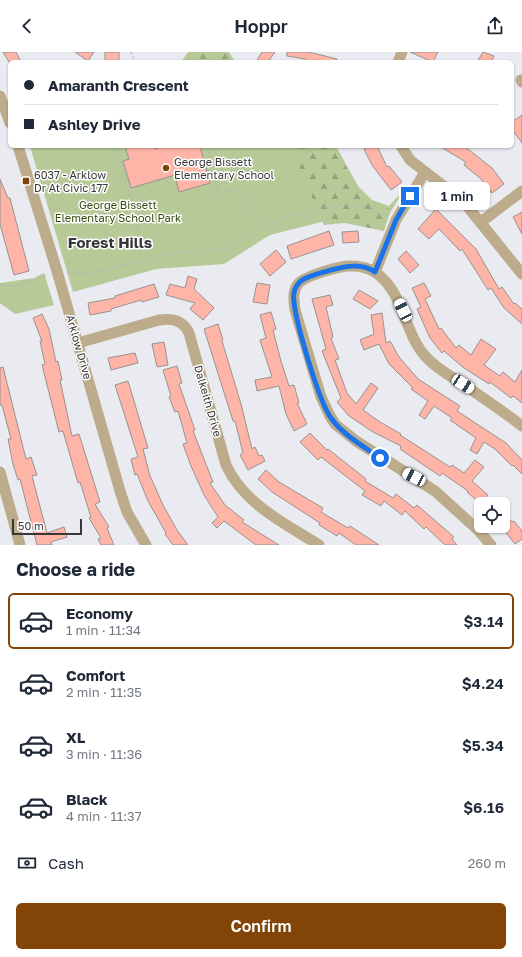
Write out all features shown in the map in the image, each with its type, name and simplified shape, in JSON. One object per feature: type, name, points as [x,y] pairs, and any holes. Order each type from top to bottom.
[{"type":"street","points":[[0,96],[8,118]]},
{"type":"street","name":"Arklow Drive","points":[[19,148],[57,271],[127,512],[146,545]]},
{"type":"street","points":[[402,148],[410,160],[462,201],[481,222],[522,274]]},
{"type":"street","points":[[375,272],[396,220],[425,172]]},
{"type":"street","points":[[481,222],[522,192]]},
{"type":"street","points":[[491,545],[478,530],[435,491],[414,477],[392,466],[342,431],[330,416],[322,402],[295,310],[293,301],[296,287],[305,279],[347,266],[362,267],[375,272],[388,283],[394,293],[403,310],[413,339],[426,357],[445,373],[502,410],[522,426]]},
{"type":"street","name":"Dalkeith Drive","points":[[78,343],[159,320],[170,319],[180,322],[189,333],[226,465],[232,478],[255,503],[319,545]]},
{"type":"street","points":[[0,472],[20,545]]},
{"type":"path","points":[[118,148],[136,220],[138,236]]},
{"type":"path","points":[[207,148],[218,193]]},
{"type":"path","points":[[210,196],[235,188],[254,217],[267,223]]},
{"type":"path","points":[[0,285],[16,286],[57,271],[89,273],[184,251],[224,250],[234,246],[267,223],[337,204],[362,207],[380,212],[396,220]]},
{"type":"green space","points":[[188,52],[229,52],[234,60],[182,60]]},
{"type":"green space","points":[[199,52],[227,52],[232,60],[193,60]]},
{"type":"green space","name":"George Bissett Elementary School Park","points":[[31,148],[337,148],[358,186],[372,200],[389,206],[404,190],[383,224],[333,219],[270,235],[224,264],[156,269],[73,292]]},
{"type":"green space","points":[[291,148],[336,148],[359,192],[371,205],[391,209],[384,231],[345,223],[324,225]]},
{"type":"green space","points":[[44,273],[54,305],[15,314],[0,303],[0,283],[34,278]]},
{"type":"building","points":[[3,52],[16,52],[20,60],[8,60]]},
{"type":"building","points":[[75,52],[94,52],[89,60]]},
{"type":"building","points":[[105,52],[119,52],[119,60],[105,60]]},
{"type":"building","points":[[262,52],[275,52],[269,60],[257,60]]},
{"type":"building","points":[[287,52],[309,52],[337,60],[306,60],[287,56]]},
{"type":"building","points":[[410,52],[438,52],[434,60],[428,60]]},
{"type":"building","points":[[483,52],[494,56],[492,60],[478,60]]},
{"type":"building","points":[[522,115],[522,143],[514,132],[514,121]]},
{"type":"building","name":"George Bissett Elementary School","points":[[126,148],[201,148],[210,183],[179,192],[175,175],[131,188],[123,161],[129,159]]},
{"type":"building","points":[[378,148],[387,167],[389,166],[402,182],[391,190],[372,165],[364,149]]},
{"type":"building","points":[[442,148],[467,148],[492,168],[504,184],[492,193],[481,179],[464,165],[466,162]]},
{"type":"building","points":[[0,179],[8,198],[10,198],[29,271],[14,275],[0,224]]},
{"type":"building","points":[[436,209],[476,249],[499,289],[502,287],[514,304],[515,303],[522,309],[522,324],[504,308],[491,288],[488,290],[462,249],[460,251],[439,229],[429,239],[418,229]]},
{"type":"building","points":[[522,212],[522,234],[513,217]]},
{"type":"building","points":[[329,231],[334,245],[291,259],[287,246]]},
{"type":"building","points":[[358,231],[359,242],[343,243],[342,232]]},
{"type":"building","points":[[276,250],[286,262],[270,276],[260,264]]},
{"type":"building","points":[[406,251],[419,265],[410,273],[398,259]]},
{"type":"building","points":[[188,276],[197,279],[194,289],[214,308],[203,320],[190,309],[195,303],[166,295],[170,284],[185,288]]},
{"type":"building","points":[[257,283],[270,285],[267,304],[253,302]]},
{"type":"building","points":[[424,283],[431,296],[425,299],[439,329],[441,328],[456,348],[459,345],[471,355],[481,339],[496,349],[484,365],[500,376],[503,372],[515,382],[522,370],[522,403],[513,396],[511,398],[490,382],[489,384],[464,368],[444,351],[442,353],[430,338],[417,309],[421,307],[412,288]]},
{"type":"building","points":[[154,284],[159,297],[142,302],[141,300],[111,309],[111,311],[90,315],[88,303],[115,298],[115,296]]},
{"type":"building","points":[[359,290],[378,301],[370,309],[353,299]]},
{"type":"building","points":[[330,295],[333,305],[326,307],[333,337],[331,338],[339,359],[335,360],[347,393],[356,404],[371,383],[378,388],[363,410],[450,467],[452,465],[464,473],[475,460],[484,467],[472,481],[488,495],[486,497],[474,498],[467,492],[468,491],[442,473],[440,476],[400,449],[401,446],[373,432],[349,416],[337,402],[341,398],[322,351],[326,349],[312,299]]},
{"type":"building","points":[[271,312],[276,329],[273,330],[289,386],[294,385],[299,403],[297,403],[307,424],[294,431],[286,414],[279,386],[257,391],[255,380],[272,377],[260,340],[266,338],[260,315]]},
{"type":"building","points":[[382,313],[386,343],[390,341],[399,357],[418,379],[460,406],[457,411],[506,443],[522,460],[522,474],[495,449],[484,442],[477,454],[470,450],[476,438],[450,420],[452,418],[434,406],[425,419],[419,415],[428,401],[411,389],[413,388],[389,364],[379,344],[364,350],[360,340],[374,334],[371,315]]},
{"type":"building","points":[[42,314],[49,329],[56,362],[58,361],[62,380],[60,380],[72,436],[79,434],[100,502],[95,504],[109,527],[107,528],[114,545],[101,545],[98,539],[101,538],[89,518],[91,517],[80,482],[78,483],[63,431],[59,432],[42,365],[45,364],[40,341],[42,341],[33,318]]},
{"type":"building","points":[[218,324],[252,449],[255,447],[259,456],[262,455],[265,461],[248,470],[240,455],[243,453],[235,421],[233,421],[204,329]]},
{"type":"building","points":[[164,342],[168,365],[157,367],[152,344]]},
{"type":"building","points":[[135,353],[138,363],[111,370],[108,358]]},
{"type":"building","points":[[177,366],[182,383],[179,384],[195,430],[193,431],[213,482],[210,483],[225,505],[244,520],[242,522],[279,545],[256,545],[224,521],[217,528],[212,523],[218,517],[204,495],[191,466],[183,444],[187,443],[178,411],[175,412],[169,397],[171,396],[163,370]]},
{"type":"building","points":[[3,367],[26,459],[31,457],[37,475],[32,476],[47,533],[64,527],[67,537],[51,542],[52,545],[37,545],[20,479],[18,480],[13,464],[8,439],[11,439],[2,405],[0,405],[0,368]]},
{"type":"building","points":[[128,381],[148,448],[143,449],[150,476],[164,507],[177,530],[188,545],[173,545],[165,534],[166,533],[148,501],[137,474],[135,475],[131,459],[138,457],[115,385]]},
{"type":"building","points":[[310,433],[327,450],[328,449],[366,479],[365,481],[393,498],[396,494],[414,508],[417,505],[454,537],[452,539],[457,545],[445,545],[426,527],[424,529],[405,511],[402,515],[384,501],[381,506],[362,495],[365,491],[321,457],[318,460],[300,442]]},
{"type":"building","points":[[266,470],[279,482],[323,508],[321,512],[348,528],[350,526],[379,545],[356,545],[339,533],[337,536],[319,525],[320,523],[272,492],[258,479]]},
{"type":"building","points":[[510,520],[512,522],[514,521],[522,531],[522,539],[515,544],[506,533],[510,533]]},
{"type":"place","name":"George Bissett Elementary School","points":[[166,168]]},
{"type":"place","name":"6037 - Arklow Dr At Civic 177","points":[[26,181]]},
{"type":"district","name":"Forest Hills","points":[[110,243]]},
{"type":"route","points":[[380,458],[342,431],[327,411],[320,397],[293,301],[298,284],[305,279],[321,273],[341,267],[351,266],[362,267],[375,272],[396,220],[410,196]]}]
